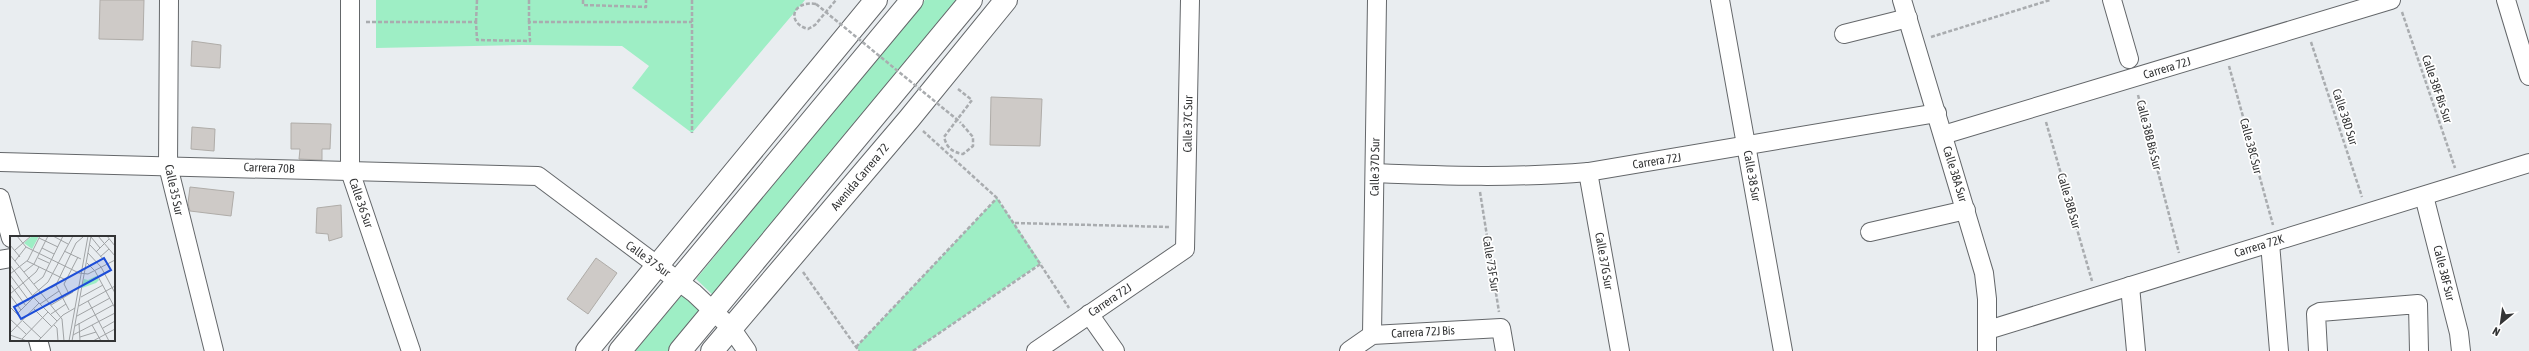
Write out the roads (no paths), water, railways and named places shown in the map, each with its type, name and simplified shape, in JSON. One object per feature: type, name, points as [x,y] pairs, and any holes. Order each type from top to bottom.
[{"type":"highway","points":[[587,351],[876,0]]},
{"type":"highway","points":[[620,351],[816,118],[912,0]]},
{"type":"highway","points":[[680,351],[713,309],[880,111],[971,0]]},
{"type":"highway","name":"Avenida Carrera 72","points":[[712,351],[909,119],[1006,0]]},
{"type":"highway","points":[[880,111],[946,73]]},
{"type":"highway","points":[[756,145],[816,118]]},
{"type":"street","name":"Calle 35 Sur","points":[[169,0],[168,166],[214,351]]},
{"type":"street","name":"Calle 36 Sur","points":[[350,0],[350,171],[411,351]]},
{"type":"street","name":"Calle 37C Sur","points":[[1186,249],[1190,0]]},
{"type":"street","name":"Calle 37D Sur","points":[[1372,335],[1377,0]]},
{"type":"street","name":"Calle 38 Sur","points":[[1720,0],[1783,351]]},
{"type":"street","name":"Calle 38A Sur","points":[[1902,0],[1984,273],[1988,351]]},
{"type":"street","points":[[2112,0],[2129,59]]},
{"type":"street","points":[[2506,0],[2529,76]]},
{"type":"street","name":"Carrera 72J","points":[[1943,136],[2306,26],[2395,4]]},
{"type":"street","points":[[1844,34],[1908,18]]},
{"type":"street","name":"Carrera 72J","points":[[1375,173],[1477,177],[1534,177],[1588,172],[1937,113]]},
{"type":"street","name":"Carrera 70B","points":[[0,162],[538,176]]},
{"type":"street","name":"Carrera 72K","points":[[1988,330],[2529,163]]},
{"type":"street","name":"Calle 37G Sur","points":[[1588,172],[1620,351]]},
{"type":"street","name":"Calle 37 Sur","points":[[538,176],[713,309],[731,328],[747,351]]},
{"type":"street","name":"Calle 38F Sur","points":[[2424,196],[2459,333],[2460,351]]},
{"type":"street","points":[[0,198],[10,236]]},
{"type":"street","points":[[1870,232],[1966,210]]},
{"type":"street","points":[[2274,242],[2279,351]]},
{"type":"street","name":"Carrera 72J","points":[[1036,351],[1186,249]]},
{"type":"street","points":[[0,260],[10,258]]},
{"type":"street","points":[[2130,286],[2136,351]]},
{"type":"street","points":[[2318,351],[2316,314],[2320,312],[2418,304],[2419,351]]},
{"type":"street","points":[[1084,318],[1115,351]]},
{"type":"street","name":"Carrera 72J Bis","points":[[1372,335],[1502,328],[1505,351]]},
{"type":"street","points":[[1349,351],[1372,335]]},
{"type":"street","points":[[38,341],[41,351]]}]
